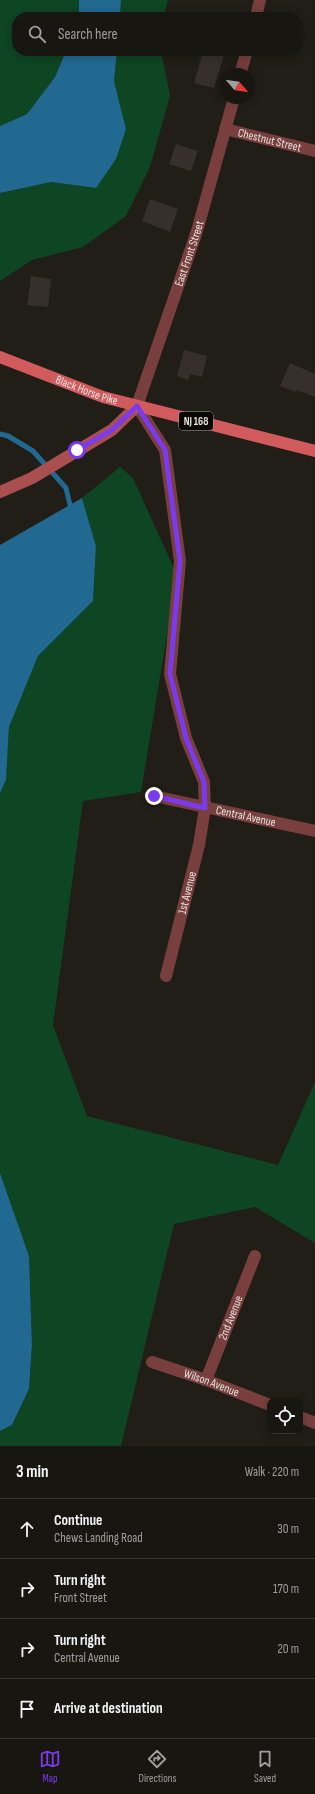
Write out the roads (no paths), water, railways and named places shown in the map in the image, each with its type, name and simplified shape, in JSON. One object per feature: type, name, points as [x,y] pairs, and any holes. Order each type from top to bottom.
[{"type":"main road","name":"Black Horse Pike","points":[[0,358],[103,396],[315,451]]},
{"type":"main road","points":[[0,492],[32,478],[112,430],[137,406]]},
{"type":"street","points":[[257,12],[260,0]]},
{"type":"street","points":[[242,68],[245,56]]},
{"type":"street","name":"East Front Street","points":[[137,406],[196,230],[232,104]]},
{"type":"street","name":"Chestnut Street","points":[[225,129],[315,151]]},
{"type":"street","name":"1st Avenue","points":[[137,406],[165,450],[180,561],[170,674],[186,738],[204,782],[205,808],[199,845],[166,976]]},
{"type":"street","name":"Central Avenue","points":[[154,796],[315,831]]},
{"type":"street","name":"2nd Avenue","points":[[206,1380],[255,1256]]},
{"type":"street","name":"Wilson Avenue","points":[[152,1362],[206,1380],[267,1404]]},
{"type":"street","points":[[303,1418],[315,1423]]},
{"type":"water","points":[[79,0],[121,0],[120,12],[79,12]]},
{"type":"water","points":[[64,56],[116,56],[114,81],[126,129],[116,159],[96,188],[51,182],[0,193],[0,126],[27,114],[55,77]]},
{"type":"water","points":[[82,498],[96,546],[93,601],[38,656],[9,727],[6,780],[0,793],[0,545]]},
{"type":"water","points":[[0,1173],[29,1256],[32,1345],[29,1389],[12,1425],[0,1431]]},
{"type":"waterway","points":[[0,434],[8,436],[33,451],[66,488],[71,509]]}]
